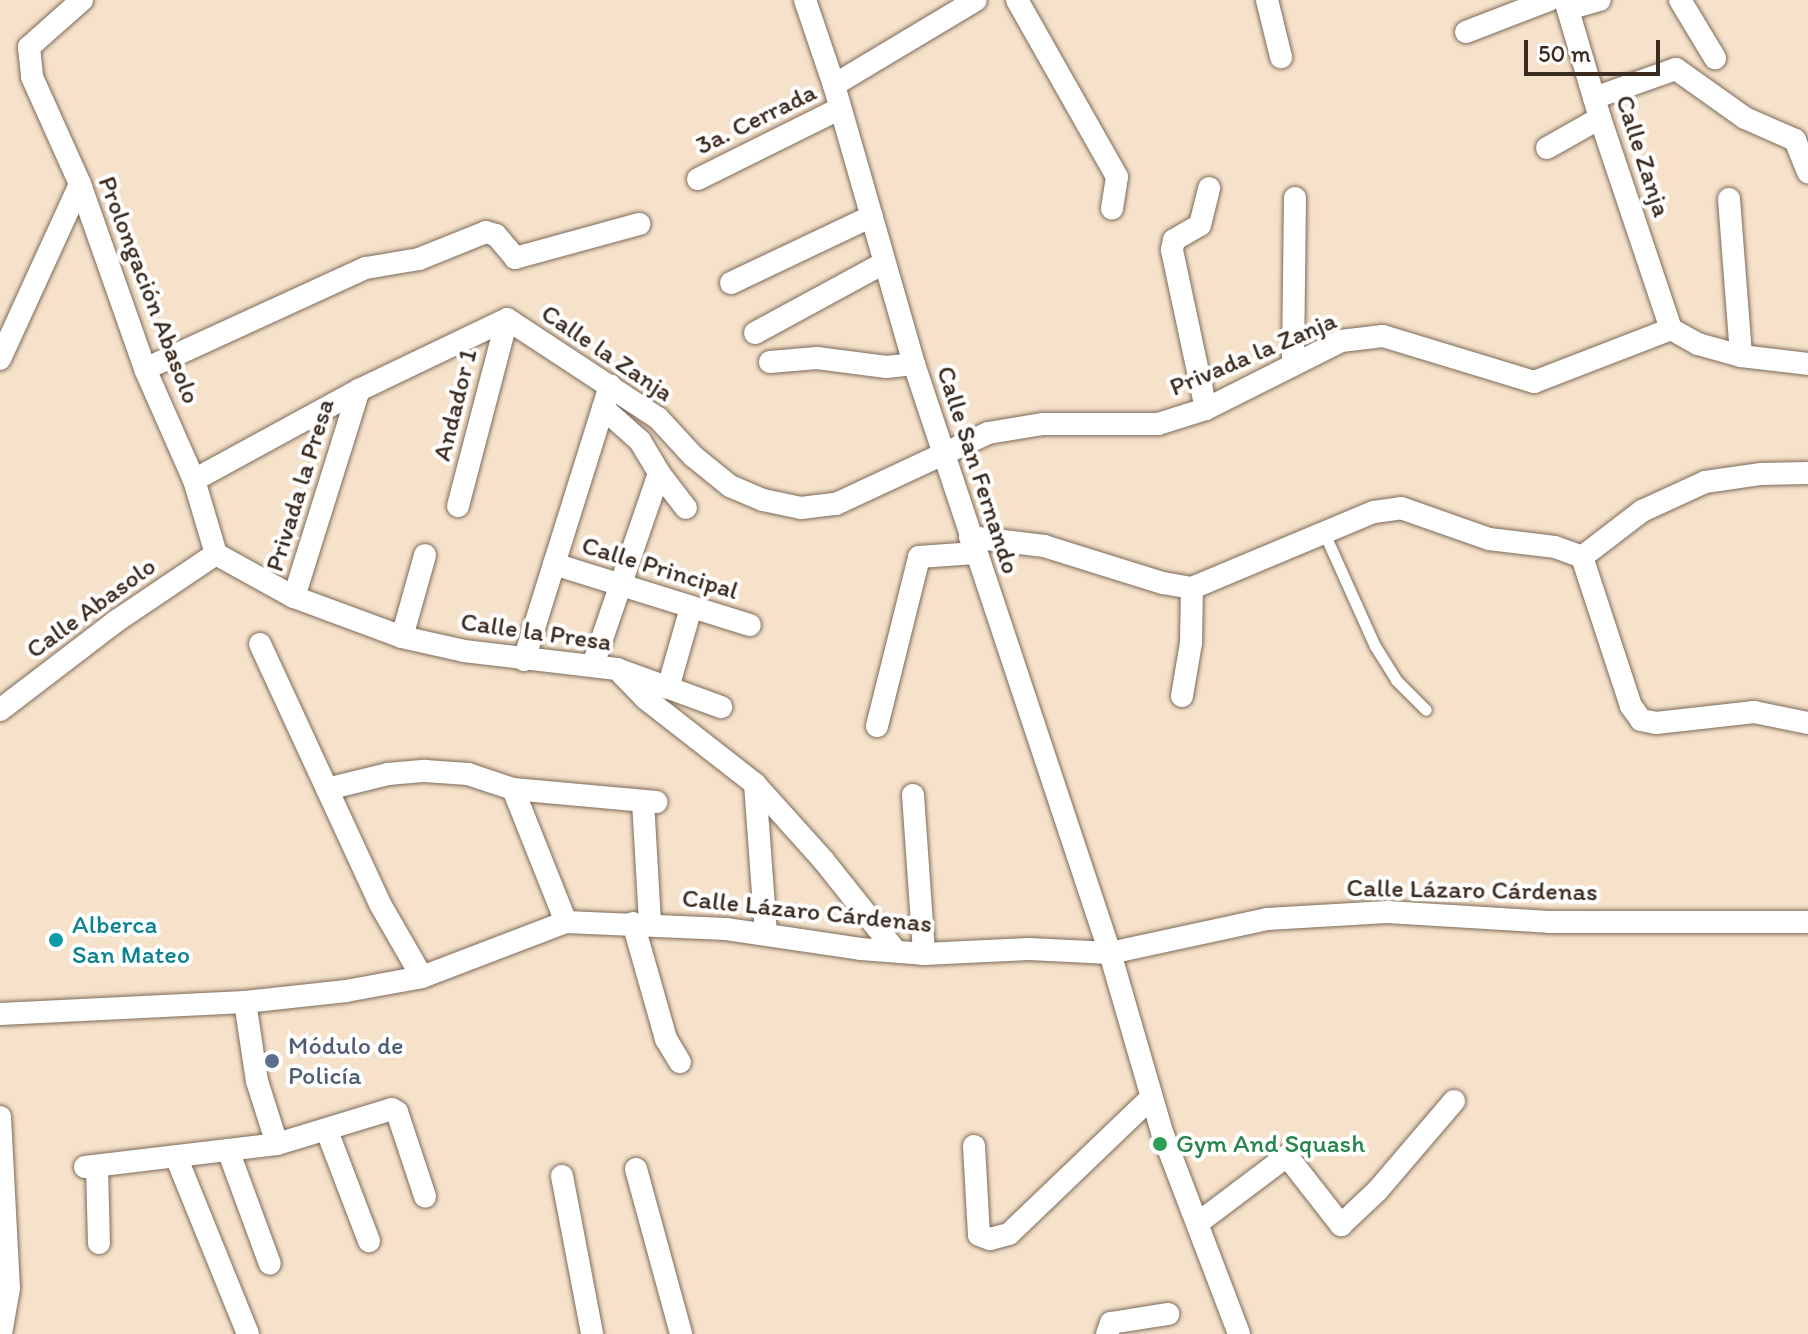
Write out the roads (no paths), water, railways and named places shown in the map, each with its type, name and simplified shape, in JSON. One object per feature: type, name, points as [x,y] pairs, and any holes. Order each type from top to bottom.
[{"type":"street","name":"Prolongación Abasolo","points":[[82,0],[29,47],[32,77],[80,184],[145,369],[194,480],[216,554]]},
{"type":"street","name":"Calle San Fernando","points":[[805,0],[834,85],[914,364],[1110,953],[1151,1098],[1239,1334]]},
{"type":"street","points":[[834,85],[976,0]]},
{"type":"street","points":[[1017,0],[1117,177],[1112,209]]},
{"type":"street","points":[[1267,0],[1281,57]]},
{"type":"street","points":[[1466,32],[1561,3],[1600,0]]},
{"type":"street","points":[[1680,0],[1715,58]]},
{"type":"street","name":"Calle Zanja","points":[[1561,3],[1671,329]]},
{"type":"street","points":[[1547,148],[1597,108],[1676,69],[1745,118],[1795,140],[1808,172]]},
{"type":"street","name":"3a. Cerrada","points":[[698,179],[839,109]]},
{"type":"street","points":[[0,359],[80,184]]},
{"type":"street","points":[[1206,409],[1172,250],[1174,240],[1200,225],[1209,188]]},
{"type":"street","points":[[1293,362],[1295,198]]},
{"type":"street","points":[[1729,199],[1741,356]]},
{"type":"street","points":[[731,283],[872,216]]},
{"type":"street","points":[[145,369],[366,268],[419,259],[486,232],[496,235],[515,258],[639,224]]},
{"type":"street","points":[[755,333],[884,263]]},
{"type":"street","name":"Calle la Zanja","points":[[194,480],[359,390],[507,319],[658,418],[693,456],[730,486],[775,503],[801,508],[836,504],[944,454]]},
{"type":"street","name":"Andador 1","points":[[458,506],[507,319]]},
{"type":"street","points":[[1671,329],[1698,344],[1741,356],[1808,364]]},
{"type":"street","name":"Privada la Zanja","points":[[944,454],[988,433],[1043,424],[1158,424],[1206,409],[1293,362],[1341,341],[1383,336],[1534,382],[1671,329]]},
{"type":"street","points":[[770,362],[817,358],[886,367],[914,364]]},
{"type":"street","points":[[524,660],[610,385]]},
{"type":"street","name":"Privada la Presa","points":[[294,597],[359,390]]},
{"type":"street","points":[[603,408],[640,441],[659,473],[686,508]]},
{"type":"street","points":[[593,665],[659,473]]},
{"type":"street","points":[[1582,557],[1642,511],[1705,482],[1761,474],[1808,473]]},
{"type":"street","points":[[877,726],[919,557],[973,545],[1044,546],[1163,583],[1192,588],[1374,512],[1401,508],[1489,539],[1555,547],[1582,557]]},
{"type":"street","name":"Calle la Presa","points":[[216,554],[294,597],[402,637],[524,660],[617,669],[645,698],[755,784],[824,861],[894,949]]},
{"type":"street","name":"Calle Abasolo","points":[[0,710],[115,622],[216,554]]},
{"type":"street","points":[[402,637],[425,555]]},
{"type":"street","points":[[1582,557],[1631,706],[1641,720],[1656,723],[1754,712],[1808,723]]},
{"type":"street","name":"Calle Principal","points":[[554,564],[750,625]]},
{"type":"street","points":[[1182,696],[1191,643],[1192,588]]},
{"type":"street","points":[[668,688],[691,608]]},
{"type":"street","points":[[260,644],[380,904],[422,977]]},
{"type":"street","points":[[617,669],[721,707]]},
{"type":"street","points":[[327,789],[388,774],[425,771],[468,774],[513,789],[650,802],[642,924],[666,1039],[680,1062]]},
{"type":"street","points":[[755,784],[766,933]]},
{"type":"street","points":[[513,789],[566,922]]},
{"type":"street","points":[[913,795],[924,954]]},
{"type":"street","name":"Calle Lázaro Cárdenas","points":[[0,1014],[245,1002],[346,991],[422,977],[566,922],[766,933],[861,949],[894,949],[924,954],[1029,949],[1110,953],[1267,919],[1387,912],[1549,922],[1808,922]]},
{"type":"street","points":[[245,1002],[257,1081],[277,1144]]},
{"type":"street","points":[[974,1146],[979,1235],[990,1239],[1009,1234],[1151,1098]]},
{"type":"street","points":[[1198,1223],[1287,1156],[1341,1225],[1378,1190],[1454,1101]]},
{"type":"street","points":[[99,1243],[91,1167],[177,1159],[277,1144],[327,1131],[386,1110],[397,1112],[425,1196]]},
{"type":"street","points":[[0,1117],[3,1224],[9,1288],[1,1334]]},
{"type":"street","points":[[327,1131],[369,1241]]},
{"type":"street","points":[[228,1150],[270,1264]]},
{"type":"street","points":[[177,1159],[248,1334]]},
{"type":"street","points":[[636,1169],[681,1334]]},
{"type":"street","points":[[562,1176],[592,1334]]},
{"type":"street","points":[[1107,1334],[1111,1323],[1168,1314]]},
{"type":"lane","points":[[1325,535],[1375,646],[1396,680],[1426,710]]},
{"type":"place","name":"Alberca San Mateo","points":[[56,940]]},
{"type":"place","name":"Módulo de Policía","points":[[272,1061]]},
{"type":"place","name":"Gym And Squash","points":[[1160,1144]]}]
